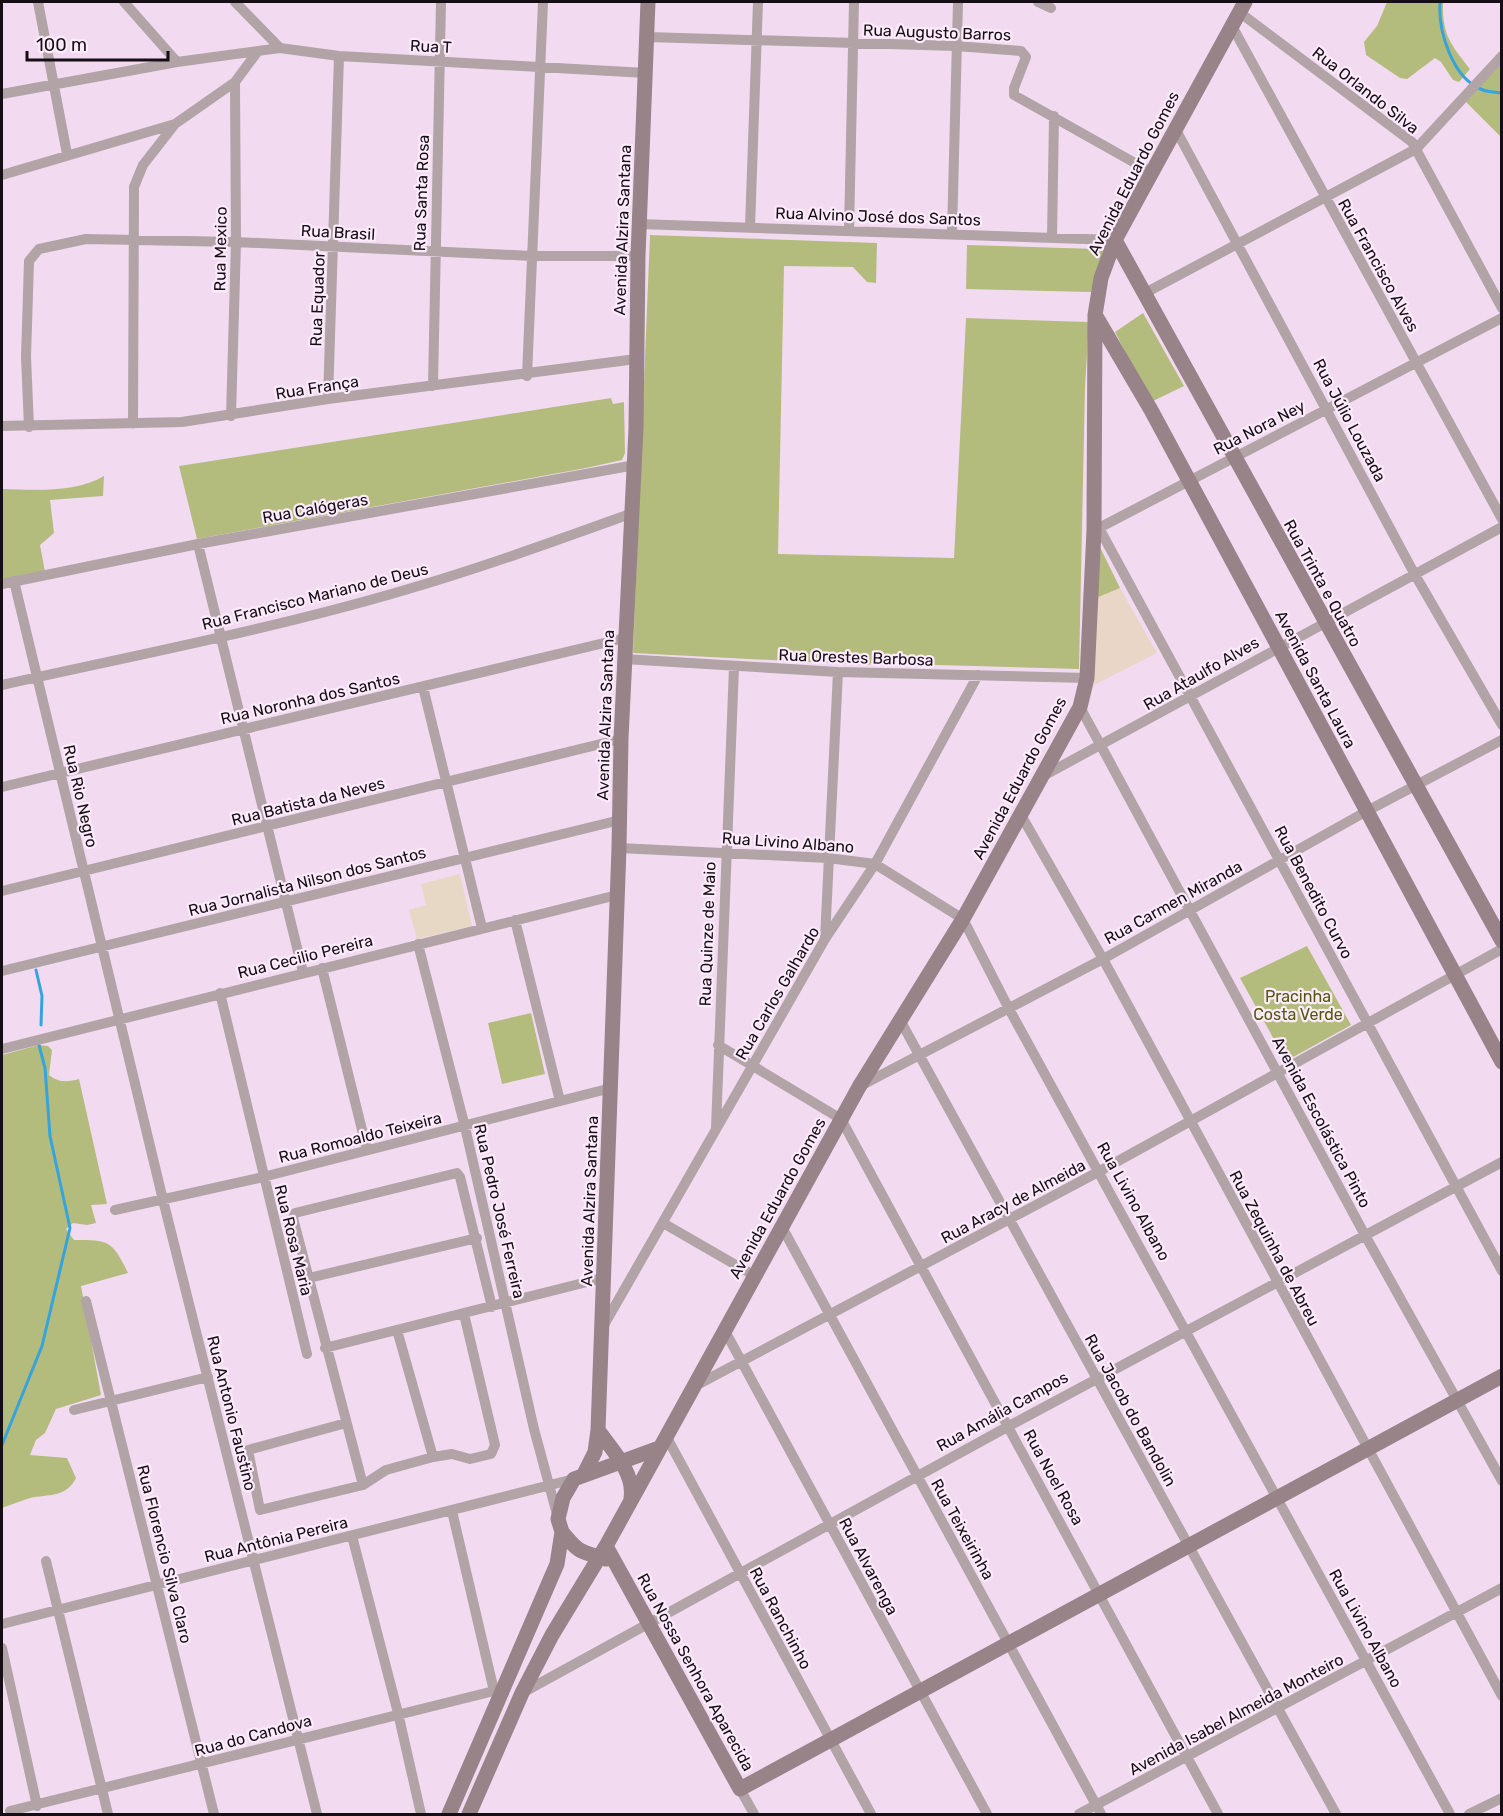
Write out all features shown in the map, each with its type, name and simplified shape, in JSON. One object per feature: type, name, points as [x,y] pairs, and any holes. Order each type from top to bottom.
[{"type":"main road","name":"Avenida Alzira Santana","points":[[579,1477],[595,1452],[598,1430],[624,659],[630,514],[635,465],[638,256],[648,2]]},
{"type":"main road","name":"Avenida Eduardo Gomes","points":[[630,1500],[859,1087],[963,919],[1080,707],[1087,678],[1097,529],[1095,315],[1101,278],[1115,240],[1242,7]]},
{"type":"main road","name":"Rua Trinta e Quatro","points":[[1115,240],[1147,292],[1414,787],[1502,941]]},
{"type":"main road","name":"Avenida Santa Laura","points":[[1095,315],[1151,410],[1502,1062]]},
{"type":"main road","points":[[740,1789],[1502,1376]]},
{"type":"main road","points":[[470,1815],[522,1693],[552,1635],[603,1551],[630,1500],[633,1487],[620,1462],[598,1430]]},
{"type":"main road","points":[[449,1815],[499,1691],[557,1564],[562,1498],[579,1477],[620,1462],[663,1442]]},
{"type":"main road","points":[[560,1525],[576,1549],[585,1555],[603,1551]]},
{"type":"main road","name":"Rua Nossa Senhora Aparecida","points":[[603,1551],[617,1566],[740,1789]]},
{"type":"street","points":[[38,2],[67,154]]},
{"type":"street","points":[[124,2],[177,62]]},
{"type":"street","points":[[235,2],[280,48]]},
{"type":"street","name":"Rua Santa Rosa","points":[[433,386],[441,2]]},
{"type":"street","points":[[527,376],[542,68],[543,2]]},
{"type":"street","points":[[750,227],[758,2]]},
{"type":"street","points":[[849,231],[854,2]]},
{"type":"street","points":[[952,233],[957,2]]},
{"type":"street","points":[[1038,2],[1051,8]]},
{"type":"street","name":"Rua Orlando Silva","points":[[1242,7],[1412,142],[1502,308]]},
{"type":"street","name":"Rua Francisco Alves","points":[[1232,26],[1502,519]]},
{"type":"street","name":"Rua Augusto Barros","points":[[647,37],[852,45],[956,46],[1021,51],[1026,57],[1014,88],[1014,95],[1152,172]]},
{"type":"street","name":"Rua T","points":[[2,94],[177,62],[280,48],[339,57],[646,73]]},
{"type":"street","points":[[133,424],[133,239],[137,177],[175,124],[235,82],[258,51]]},
{"type":"street","points":[[1147,292],[1416,149],[1502,56]]},
{"type":"street","name":"Rua Equador","points":[[328,399],[339,57]]},
{"type":"street","name":"Rua Mexico","points":[[231,416],[236,242],[235,82]]},
{"type":"street","points":[[1052,238],[1054,116]]},
{"type":"street","points":[[2,175],[175,124]]},
{"type":"street","name":"Rua Júlio Louzada","points":[[1175,128],[1239,243],[1414,573],[1502,725]]},
{"type":"street","name":"Rua Alvino José dos Santos","points":[[639,224],[1115,240]]},
{"type":"street","name":"Rua Brasil","points":[[29,427],[26,357],[28,272],[29,261],[39,249],[86,239],[133,239],[532,256],[638,256]]},
{"type":"street","name":"Rua Nora Ney","points":[[1097,529],[1502,318]]},
{"type":"street","name":"Rua França","points":[[2,426],[133,424],[231,416],[328,399],[527,376],[636,359]]},
{"type":"street","name":"Rua Calógeras","points":[[2,584],[198,544],[635,465]]},
{"type":"street","name":"Rua Francisco Mariano de Deus","points":[[2,685],[221,636],[403,591],[504,559],[630,514]]},
{"type":"street","name":"Rua Ataulfo Alves","points":[[1043,776],[1324,621],[1502,527]]},
{"type":"street","name":"Rua Benedito Curvo","points":[[1097,529],[1280,859],[1455,1188],[1502,1271]]},
{"type":"street","points":[[198,544],[303,972]]},
{"type":"street","name":"Rua Rio Negro","points":[[14,581],[120,1018]]},
{"type":"street","name":"Rua Noronha dos Santos","points":[[2,787],[625,638]]},
{"type":"street","name":"Rua Orestes Barbosa","points":[[624,659],[838,672],[1087,678]]},
{"type":"street","name":"Rua Quinze de Maio","points":[[716,1130],[734,667]]},
{"type":"street","points":[[825,939],[838,672]]},
{"type":"street","name":"Rua Carlos Galhardo","points":[[602,1327],[825,939],[875,864],[978,675]]},
{"type":"street","points":[[423,687],[482,928]]},
{"type":"street","name":"Avenida Escolástica Pinto","points":[[1080,707],[1365,1235],[1502,1481]]},
{"type":"street","name":"Rua Batista da Neves","points":[[2,891],[621,739]]},
{"type":"street","name":"Rua Carmen Miranda","points":[[859,1087],[918,1054],[1103,959],[1367,811],[1502,740]]},
{"type":"street","name":"Rua Zequinha de Abreu","points":[[1021,815],[1103,959],[1276,1283],[1502,1696]]},
{"type":"street","name":"Rua Jornalista Nilson dos Santos","points":[[2,971],[620,820]]},
{"type":"street","name":"Rua Livino Albano","points":[[619,848],[828,858],[875,864],[963,919],[1008,1007],[1188,1331],[1450,1815]]},
{"type":"street","name":"Rua Cecilio Pereira","points":[[2,1049],[617,895]]},
{"type":"street","points":[[515,920],[560,1101]]},
{"type":"street","name":"Rua Pedro José Ferreira","points":[[417,944],[465,1127],[560,1525]]},
{"type":"street","name":"Rua Aracy de Almeida","points":[[694,1387],[829,1313],[922,1268],[1100,1172],[1502,949]]},
{"type":"street","points":[[321,968],[367,1150]]},
{"type":"street","name":"Rua Rosa Maria","points":[[220,993],[307,1354]]},
{"type":"street","name":"Rua Antonio Faustino","points":[[120,1018],[163,1200],[317,1815]]},
{"type":"street","name":"Rua Jacob do Bandolin","points":[[900,1020],[1011,1218],[1096,1380],[1336,1815]]},
{"type":"street","points":[[718,1045],[841,1119]]},
{"type":"street","name":"Rua Romoaldo Teixeira","points":[[115,1210],[263,1177],[611,1088]]},
{"type":"street","name":"Rua Noel Rosa","points":[[841,1119],[1189,1756],[1218,1815]]},
{"type":"street","name":"Rua Amália Campos","points":[[522,1693],[650,1625],[1009,1426],[1502,1162]]},
{"type":"street","points":[[363,1485],[325,1348],[293,1218],[299,1210],[311,1207],[451,1173],[460,1177],[477,1238],[492,1307]]},
{"type":"street","points":[[663,1223],[755,1276]]},
{"type":"street","name":"Rua Teixeirinha","points":[[782,1227],[1099,1810]]},
{"type":"street","points":[[309,1278],[477,1238]]},
{"type":"street","points":[[325,1348],[603,1278]]},
{"type":"street","name":"Rua Florencio Silva Claro","points":[[86,1301],[214,1815]]},
{"type":"street","points":[[346,1423],[248,1449],[258,1507],[264,1511],[363,1485],[386,1470],[433,1457],[452,1454],[471,1459],[491,1454],[494,1450],[464,1314]]},
{"type":"street","points":[[397,1330],[433,1457]]},
{"type":"street","name":"Rua Alvarenga","points":[[725,1331],[987,1815]]},
{"type":"street","points":[[74,1410],[208,1377]]},
{"type":"street","name":"Rua Ranchinho","points":[[663,1442],[741,1574],[871,1815]]},
{"type":"street","name":"Rua Antônia Pereira","points":[[6,1623],[579,1477]]},
{"type":"street","points":[[452,1511],[499,1691]]},
{"type":"street","points":[[352,1536],[398,1713],[421,1815]]},
{"type":"street","points":[[46,1561],[108,1815]]},
{"type":"street","name":"Avenida Isabel Almeida Monteiro","points":[[1079,1815],[1099,1810],[1189,1756],[1502,1588]]},
{"type":"street","points":[[2,1648],[37,1806]]},
{"type":"street","name":"Rua do Candova","points":[[10,1813],[101,1787],[202,1764],[398,1713],[499,1691]]},
{"type":"street","name":"Rua Nossa Senhora Aparecida","points":[[740,1789],[754,1815]]},
{"type":"street","points":[[1469,1815],[1502,1798]]},
{"type":"shaded area","points":[[1120,588],[1157,653],[1094,685],[1096,598]]},
{"type":"shaded area","points":[[460,874],[472,926],[417,939],[409,910],[426,905],[421,884]]},
{"type":"green space","points":[[1387,2],[1443,2],[1446,31],[1457,52],[1470,69],[1459,82],[1453,80],[1441,62],[1435,58],[1407,79],[1400,78],[1366,55],[1364,42],[1377,26]]},
{"type":"green space","points":[[1501,62],[1501,137],[1465,101]]},
{"type":"green space","points":[[650,235],[877,243],[876,283],[867,282],[853,267],[784,266],[778,554],[954,558],[966,318],[1089,322],[1085,387],[1079,669],[902,664],[889,657],[877,659],[869,665],[633,653]]},
{"type":"green space","points":[[967,245],[1103,251],[1091,292],[966,289]]},
{"type":"green space","points":[[1143,313],[1184,386],[1151,402],[1115,332]]},
{"type":"green space","points":[[611,398],[613,404],[624,402],[625,453],[622,460],[197,539],[179,466]]},
{"type":"green space","points":[[104,476],[103,496],[50,500],[54,533],[40,545],[45,572],[2,580],[2,489],[68,488]]},
{"type":"green space","points":[[1097,541],[1120,588],[1096,598]]},
{"type":"green space","name":"Pracinha Costa Verde","points":[[1307,946],[1351,1025],[1286,1061],[1240,978]]},
{"type":"green space","points":[[531,1013],[545,1074],[502,1084],[488,1023]]},
{"type":"green space","points":[[39,1045],[48,1046],[52,1050],[49,1075],[64,1081],[79,1079],[107,1204],[91,1205],[96,1223],[87,1225],[73,1223],[66,1229],[74,1240],[108,1244],[118,1254],[128,1273],[81,1286],[101,1395],[56,1409],[45,1433],[36,1440],[30,1455],[67,1458],[76,1478],[62,1492],[30,1498],[2,1508],[2,1055]]},
{"type":"waterway","points":[[1440,2],[1445,39],[1455,65],[1472,84],[1485,91],[1502,93]]},
{"type":"waterway","points":[[36,970],[42,996],[41,1025]]},
{"type":"waterway","points":[[2,1445],[42,1346],[70,1228],[50,1136],[45,1068],[39,1045]]}]
